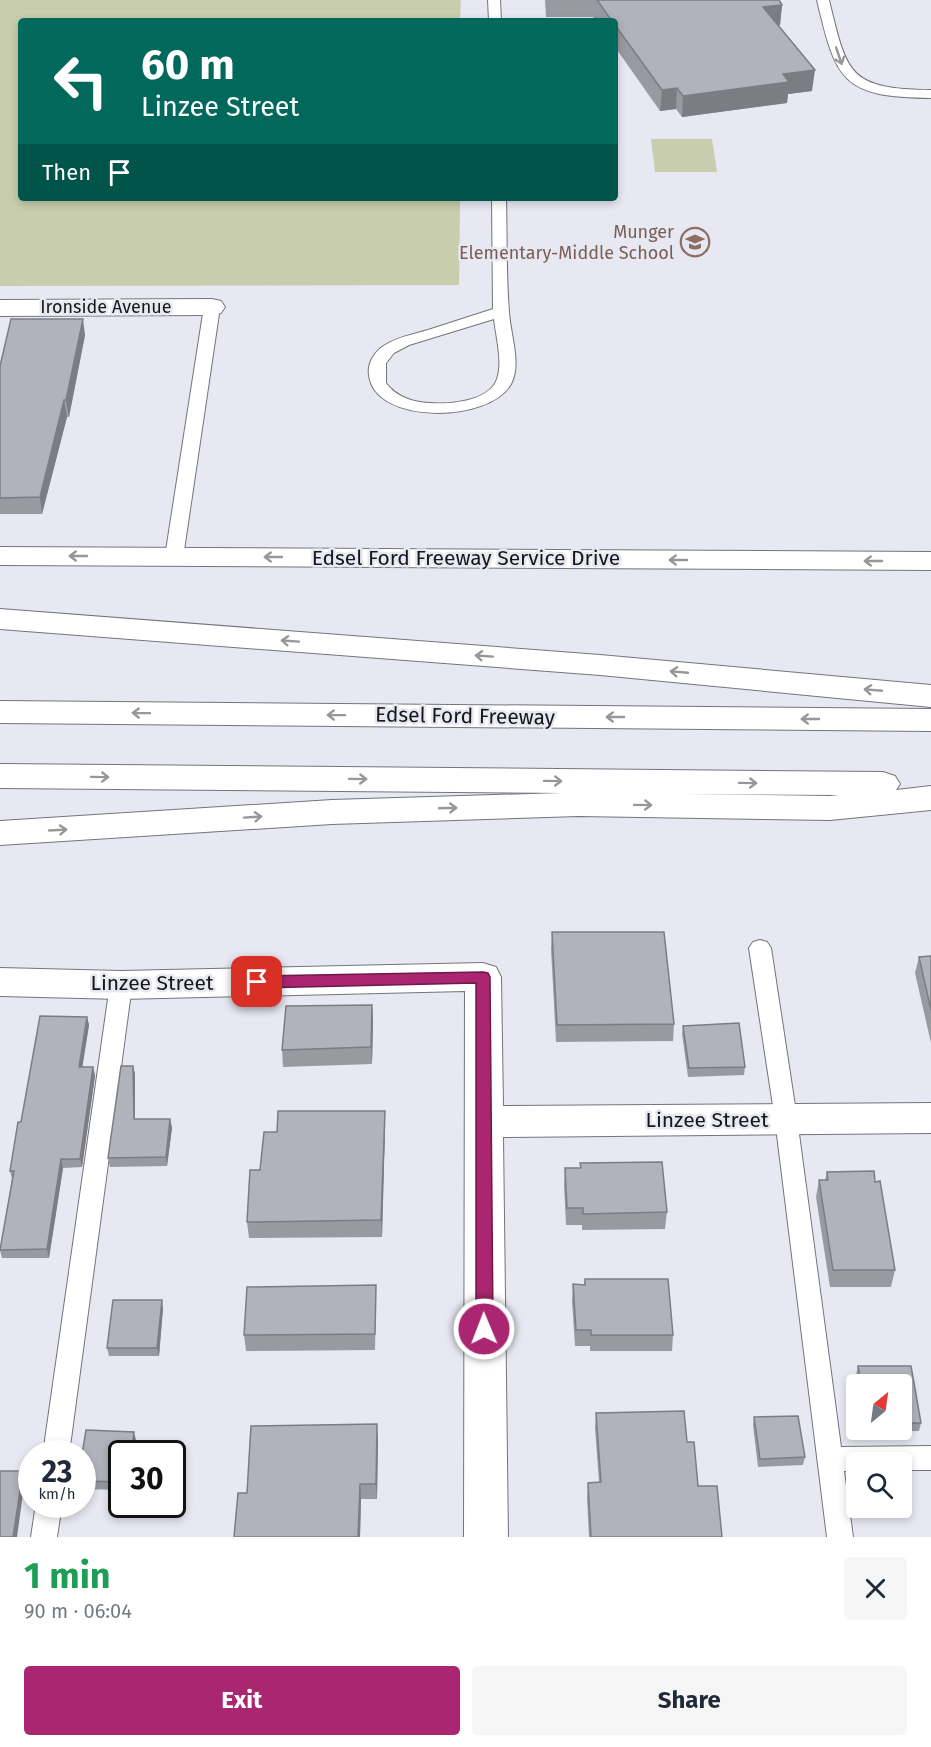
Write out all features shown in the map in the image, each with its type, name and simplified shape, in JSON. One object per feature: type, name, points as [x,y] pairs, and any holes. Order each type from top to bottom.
[{"type":"main road","name":"Ironside Avenue","points":[[0,308],[212,307]]},
{"type":"main road","name":"Edsel Ford Freeway Service Drive","points":[[0,556],[931,561]]},
{"type":"main road","points":[[0,618],[600,665],[931,696]]},
{"type":"main road","name":"Edsel Ford Freeway","points":[[0,711],[931,720]]},
{"type":"main road","points":[[0,776],[931,784]]},
{"type":"main road","points":[[0,833],[332,812],[578,804],[830,808],[931,798]]},
{"type":"main road","name":"Linzee Street","points":[[0,982],[121,985],[483,977],[482,1122],[931,1118]]},
{"type":"main road","points":[[482,1122],[486,1537]]},
{"type":"lane","points":[[494,0],[495,18]]},
{"type":"lane","points":[[823,0],[839,61],[846,72],[858,82],[873,88],[931,94]]},
{"type":"lane","points":[[498,201],[501,312],[507,372],[504,384],[494,394],[477,403],[456,409],[433,409],[402,402],[380,387],[375,374],[378,362],[388,350],[404,342],[501,312]]},
{"type":"lane","points":[[174,557],[212,307]]},
{"type":"lane","points":[[760,948],[786,1119],[840,1537]]},
{"type":"lane","points":[[58,1440],[121,985]]},
{"type":"lane","points":[[830,1459],[931,1458]]},
{"type":"lane","points":[[44,1537],[47,1518]]},
{"type":"green space","points":[[0,0],[461,0],[460,18],[18,18],[18,201],[460,201],[459,285],[0,286]]},
{"type":"green space","points":[[651,139],[712,139],[717,172],[655,172]]},
{"type":"building","points":[[597,0],[779,0],[782,5],[763,7],[815,70],[783,74],[789,82],[683,96],[677,88],[662,90],[618,29],[618,18],[610,18]]},
{"type":"building","points":[[11,319],[83,319],[66,400],[64,400],[40,497],[0,498],[0,366]]},
{"type":"building","points":[[552,932],[664,932],[674,1024],[557,1025]]},
{"type":"building","points":[[931,956],[931,1010],[919,957]]},
{"type":"building","points":[[372,1005],[371,1047],[282,1050],[286,1006]]},
{"type":"building","points":[[40,1016],[87,1017],[79,1067],[93,1067],[80,1159],[61,1159],[47,1249],[0,1250],[14,1171],[10,1171],[18,1122],[21,1122]]},
{"type":"building","points":[[739,1023],[745,1067],[689,1068],[683,1026]]},
{"type":"building","points":[[121,1066],[133,1066],[134,1119],[170,1119],[166,1157],[108,1158]]},
{"type":"building","points":[[278,1111],[385,1111],[381,1220],[247,1222],[250,1170],[260,1170],[264,1132],[277,1132]]},
{"type":"building","points":[[662,1162],[667,1212],[583,1214],[583,1208],[567,1208],[565,1168],[581,1168],[580,1163]]},
{"type":"building","points":[[874,1171],[875,1182],[880,1181],[895,1270],[833,1270],[819,1180],[828,1180],[827,1172]]},
{"type":"building","points":[[585,1279],[668,1279],[673,1335],[591,1335],[591,1330],[576,1330],[573,1284],[585,1285]]},
{"type":"building","points":[[376,1285],[375,1334],[244,1335],[247,1287]]},
{"type":"building","points":[[113,1300],[162,1300],[157,1348],[107,1348]]},
{"type":"building","points":[[858,1366],[911,1366],[921,1423],[912,1423],[912,1374],[859,1374]]},
{"type":"building","points":[[684,1411],[687,1442],[694,1442],[698,1486],[717,1486],[722,1537],[591,1537],[588,1483],[601,1482],[596,1413]]},
{"type":"building","points":[[798,1416],[805,1457],[760,1459],[754,1417]]},
{"type":"building","points":[[377,1424],[376,1484],[360,1484],[358,1537],[234,1537],[238,1493],[247,1493],[251,1426]]},
{"type":"building","points":[[86,1430],[134,1432],[133,1440],[108,1440],[108,1482],[96,1481],[96,1440],[84,1440]]},
{"type":"building","points":[[0,1471],[18,1471],[18,1504],[13,1537],[0,1537]]},
{"type":"place","name":"Munger Elementary-Middle School","points":[[695,242]]},
{"type":"route","points":[[257,982],[483,977],[484,1329]]}]
